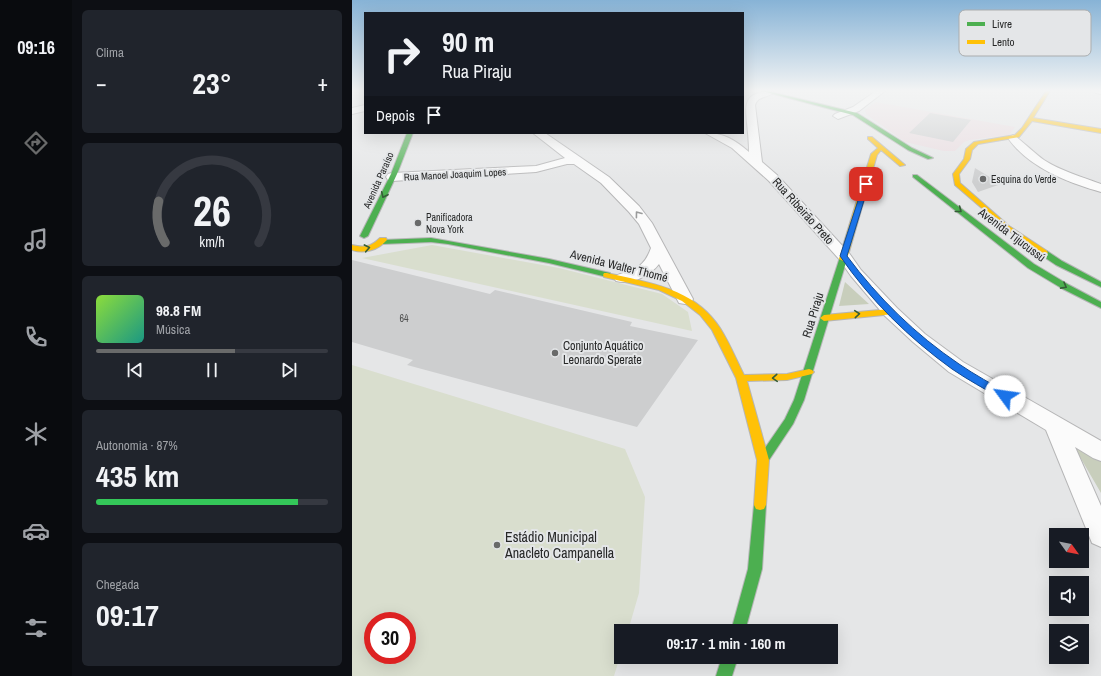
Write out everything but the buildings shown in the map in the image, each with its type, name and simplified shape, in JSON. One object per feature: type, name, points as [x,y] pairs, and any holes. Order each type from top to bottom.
[{"type":"street","points":[[746,123],[744,133],[756,162]]},
{"type":"street","name":"Avenida Tijucussú","points":[[849,123],[860,129],[904,168],[1031,266],[1066,287],[1101,305]]},
{"type":"street","name":"Avenida Tijucussú","points":[[869,123],[911,151],[930,158],[942,160]]},
{"type":"street","points":[[1027,123],[1018,136],[1013,138],[1024,152],[1035,160],[1101,188]]},
{"type":"street","points":[[1050,123],[1101,131]]},
{"type":"street","name":"Avenida Paraíso","points":[[398,179],[410,134]]},
{"type":"street","points":[[539,134],[575,167],[587,168],[605,180],[634,209],[644,223],[686,299]]},
{"type":"street","name":"Rua Ribeirão Preto","points":[[713,134],[731,143],[756,162],[773,178],[844,256],[856,273],[891,312],[919,338],[956,367],[1101,452]]},
{"type":"street","name":"Avenida Tijucussú","points":[[1013,138],[976,143],[971,146],[965,163],[954,170],[958,186],[1007,227],[1059,263],[1101,285]]},
{"type":"street","name":"Rua Piraju","points":[[763,460],[789,421],[799,400],[809,372],[874,154],[881,148]]},
{"type":"street","name":"Avenida Tijucussú","points":[[904,168],[904,162],[911,159],[930,158]]},
{"type":"street","name":"Avenida Paraíso","points":[[364,236],[409,162]]},
{"type":"street","name":"Rua Manoel Joaquim Lopes","points":[[398,179],[517,171],[536,169],[567,162],[575,167]]},
{"type":"street","points":[[870,169],[884,166],[904,168]]},
{"type":"street","name":"Rua Manoel Joaquim Lopes","points":[[517,171],[562,174]]},
{"type":"street","name":"Avenida Tijucussú","points":[[915,176],[934,179]]},
{"type":"street","points":[[352,242],[364,236],[378,235],[383,237],[382,242],[374,247],[363,249],[354,249],[352,247]]},
{"type":"street","name":"Avenida Walter Thomé","points":[[382,242],[431,240],[549,261],[662,288],[686,299],[703,313],[716,329],[741,378],[763,460],[755,569],[740,624]]},
{"type":"street","points":[[622,278],[638,274],[647,269],[654,260],[658,248]]},
{"type":"street","points":[[824,318],[891,312]]},
{"type":"street","points":[[741,378],[787,377],[809,372]]},
{"type":"street","points":[[1055,426],[1101,535]]},
{"type":"street","points":[[724,676],[728,664]]},
{"type":"shaded area","points":[[878,123],[990,123],[1015,127],[1009,135],[970,140],[964,142],[955,151],[944,151],[905,142]]},
{"type":"green space","points":[[432,245],[559,268],[662,294],[688,312],[692,331],[362,258]]},
{"type":"green space","points":[[845,282],[869,304],[839,306]]},
{"type":"green space","name":"Estádio Municipal Anacleto Campanella","points":[[352,365],[625,449],[645,497],[639,593],[630,624],[614,624],[614,664],[618,664],[614,676],[352,676]]},
{"type":"green space","points":[[1073,445],[1101,461],[1101,493]]},
{"type":"traffic: fast","points":[[868,123],[910,149],[930,158]]},
{"type":"traffic: fast","points":[[364,236],[394,174],[410,134]]},
{"type":"traffic: fast","points":[[915,176],[1031,266],[1066,287],[1101,305]]},
{"type":"traffic: fast","points":[[382,242],[431,240],[448,242],[549,261],[607,275]]},
{"type":"traffic: fast","points":[[1044,253],[1059,263],[1101,285]]},
{"type":"traffic: fast","points":[[763,460],[789,421],[799,400],[843,259]]},
{"type":"traffic: fast","points":[[740,624],[755,569],[760,505]]},
{"type":"traffic: fast","points":[[724,676],[728,664]]},
{"type":"traffic: slow","points":[[1028,123],[1017,136],[976,143],[969,149],[967,159],[956,174],[957,184],[1007,227],[1044,253]]},
{"type":"traffic: slow","points":[[1050,123],[1101,131]]},
{"type":"traffic: slow","points":[[870,138],[902,165]]},
{"type":"traffic: slow","points":[[843,259],[874,154],[881,148]]},
{"type":"traffic: slow","points":[[352,247],[365,250],[383,240]]},
{"type":"traffic: slow","points":[[607,275],[662,288],[685,299],[703,313],[716,329],[741,378],[763,460],[760,505]]},
{"type":"traffic: slow","points":[[824,318],[891,312]]},
{"type":"traffic: slow","points":[[741,378],[787,377],[809,372]]},
{"type":"place","name":"Esquina do Verde","points":[[983,179]]},
{"type":"place","name":"Panificadora Nova York","points":[[418,223]]},
{"type":"place","name":"Conjunto Aquático Leonardo Sperate","points":[[555,353]]},
{"type":"place","name":"Estádio Municipal Anacleto Campanella","points":[[497,545]]},
{"type":"route","points":[[866,184],[844,256],[856,273],[891,312],[919,338],[956,367],[1005,396]]}]
